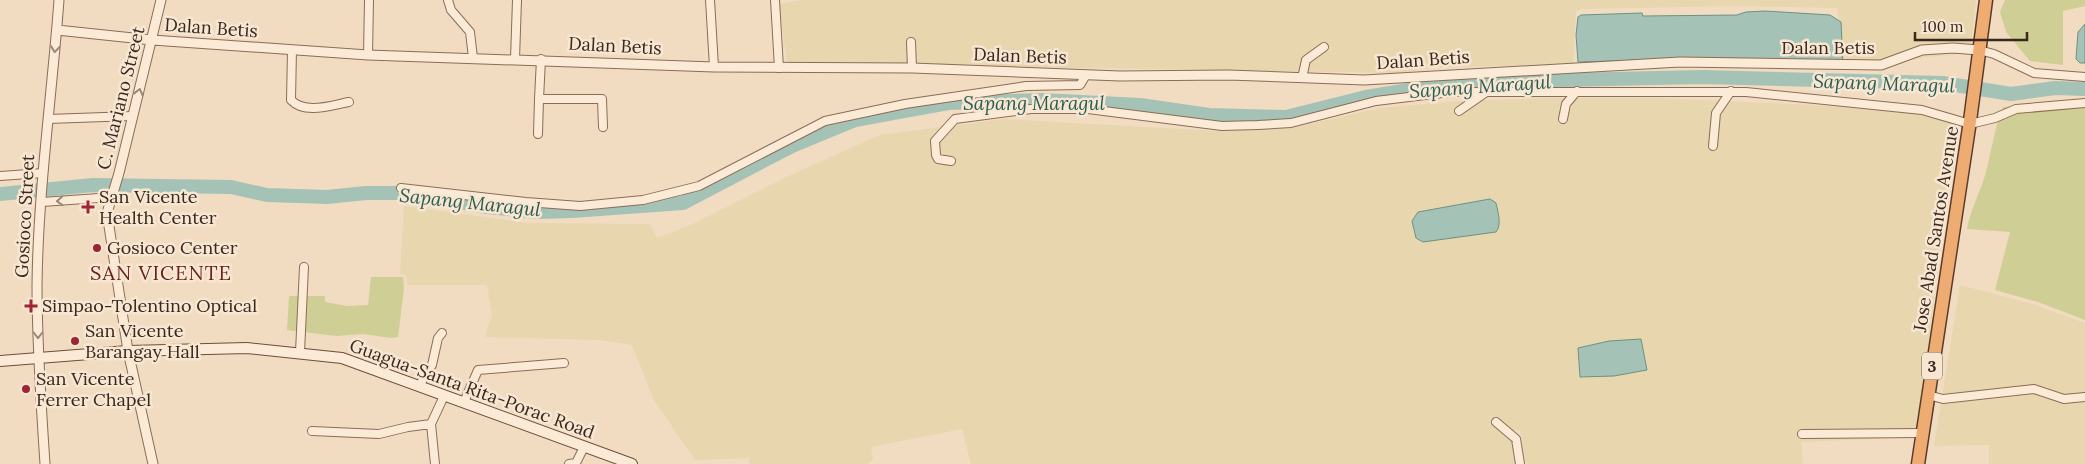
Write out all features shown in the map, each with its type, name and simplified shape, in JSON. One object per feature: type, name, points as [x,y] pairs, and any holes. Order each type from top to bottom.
[{"type":"highway","name":"Jose Abad Santos Avenue","points":[[1918,464],[1970,123],[1986,0]]},
{"type":"main road","name":"Guagua-Santa Rita-Porac Road","points":[[0,361],[128,351],[247,348],[300,352],[342,358],[632,464]]},
{"type":"street","name":"Gosioco Street","points":[[45,464],[38,358],[37,285],[43,176],[59,0]]},
{"type":"street","name":"C. Mariano Street","points":[[153,464],[128,351],[106,213],[119,173],[161,0]]},
{"type":"street","points":[[368,55],[369,0]]},
{"type":"street","points":[[448,0],[451,10],[470,32],[473,58]]},
{"type":"street","points":[[515,59],[517,0]]},
{"type":"street","points":[[710,0],[714,67]]},
{"type":"street","points":[[775,0],[779,68]]},
{"type":"street","name":"Dalan Betis","points":[[57,30],[152,40],[368,55],[714,67],[912,68],[1086,75],[1228,75],[1302,78],[1405,79],[1442,74],[1680,62],[1881,65],[1922,50],[1953,48],[1978,55]]},
{"type":"street","points":[[911,42],[912,68]]},
{"type":"street","points":[[1302,78],[1306,60],[1324,47]]},
{"type":"street","points":[[292,50],[291,100],[296,105],[306,108],[350,102]]},
{"type":"street","points":[[1978,55],[1994,54],[2034,73],[2085,77]]},
{"type":"street","points":[[538,134],[541,60]]},
{"type":"street","points":[[401,188],[580,206],[643,200],[699,186],[825,121],[905,104],[1026,86],[1080,84],[1086,75]]},
{"type":"street","points":[[1564,119],[1566,104],[1577,91]]},
{"type":"street","points":[[1713,146],[1716,113],[1720,104],[1731,91]]},
{"type":"street","points":[[951,161],[938,159],[935,141],[955,119],[968,116],[1061,107],[1222,126],[1291,122],[1376,101],[1450,92],[1731,91],[1922,110],[1970,123],[1995,118],[2016,109],[2085,103]]},
{"type":"street","points":[[1459,112],[1485,93]]},
{"type":"street","points":[[539,99],[602,98],[602,127]]},
{"type":"street","points":[[48,119],[133,116]]},
{"type":"street","points":[[0,176],[43,176]]},
{"type":"street","points":[[42,200],[113,196]]},
{"type":"street","points":[[300,352],[304,267]]},
{"type":"street","points":[[420,386],[432,365],[438,338],[442,334]]},
{"type":"street","points":[[464,402],[478,370],[564,364]]},
{"type":"street","points":[[1928,395],[1943,399],[2034,389],[2064,399],[2085,398]]},
{"type":"street","points":[[435,464],[430,424],[444,396]]},
{"type":"street","points":[[1496,422],[1516,439],[1520,464]]},
{"type":"street","points":[[312,431],[379,434],[430,424]]},
{"type":"street","points":[[1802,434],[1922,433]]},
{"type":"street","points":[[569,464],[576,463],[584,447]]},
{"type":"shaded area","points":[[802,0],[1976,0],[1970,53],[1847,65],[1837,8],[1734,6],[1583,9],[1576,11],[1573,65],[1436,67],[1400,73],[787,63],[779,4]]},
{"type":"shaded area","points":[[2005,0],[2085,0],[2085,6],[2063,11],[2063,65],[2030,61],[2006,32],[2000,12]]},
{"type":"shaded area","points":[[1765,11],[1830,15],[1841,22],[1843,64],[1681,59],[1578,62],[1576,35],[1578,17],[1581,15],[1642,13],[1643,16],[1737,15],[1746,12]]},
{"type":"shaded area","points":[[2085,24],[2085,63],[2080,63],[2076,59],[2078,32]]},
{"type":"shaded area","points":[[1547,98],[1659,98],[1792,104],[1957,115],[1917,437],[1801,442],[1803,464],[1528,464],[1524,461],[1520,430],[1514,430],[1518,464],[971,464],[962,429],[871,447],[873,459],[868,464],[749,464],[749,458],[695,460],[654,400],[632,345],[600,340],[485,337],[492,315],[487,285],[408,285],[406,275],[400,273],[404,206],[528,223],[650,224],[657,238],[693,224],[797,172],[880,135],[1004,119],[1217,131],[1292,128],[1380,108],[1459,101]]},
{"type":"shaded area","points":[[2085,105],[2085,320],[2038,302],[1995,290],[2010,232],[1967,229],[1983,182],[2003,107]]},
{"type":"shaded area","points":[[1490,199],[1496,203],[1498,214],[1499,226],[1496,232],[1423,242],[1416,238],[1412,221],[1418,212]]},
{"type":"shaded area","points":[[371,277],[403,277],[404,288],[398,337],[391,338],[363,334],[336,336],[287,330],[289,296],[325,296],[325,302],[347,306],[368,305]]},
{"type":"shaded area","points":[[1960,285],[2029,303],[2085,323],[2085,464],[1989,464],[1989,445],[1934,446]]},
{"type":"shaded area","points":[[1641,339],[1647,370],[1614,376],[1580,377],[1578,348],[1609,341]]},
{"type":"waterway","name":"Sapang Maragul","points":[[0,194],[93,185],[231,187],[267,195],[327,197],[366,193],[408,193],[487,207],[539,212],[572,211],[683,203],[792,146],[855,120],[948,103],[1042,100],[1140,105],[1209,115],[1286,117],[1366,97],[1433,86],[1564,80],[1702,77],[1943,83],[2011,94],[2055,88],[2085,89]]},
{"type":"place","name":"San Vicente Health Center","points":[[88,207]]},
{"type":"place","name":"Gosioco Center","points":[[97,248]]},
{"type":"place","name":"Simpao-Tolentino Optical","points":[[31,306]]},
{"type":"place","name":"San Vicente Barangay Hall","points":[[75,341]]},
{"type":"place","name":"San Vicente Ferrer Chapel","points":[[26,389]]},
{"type":"district","name":"SAN VICENTE","points":[[161,273]]}]
